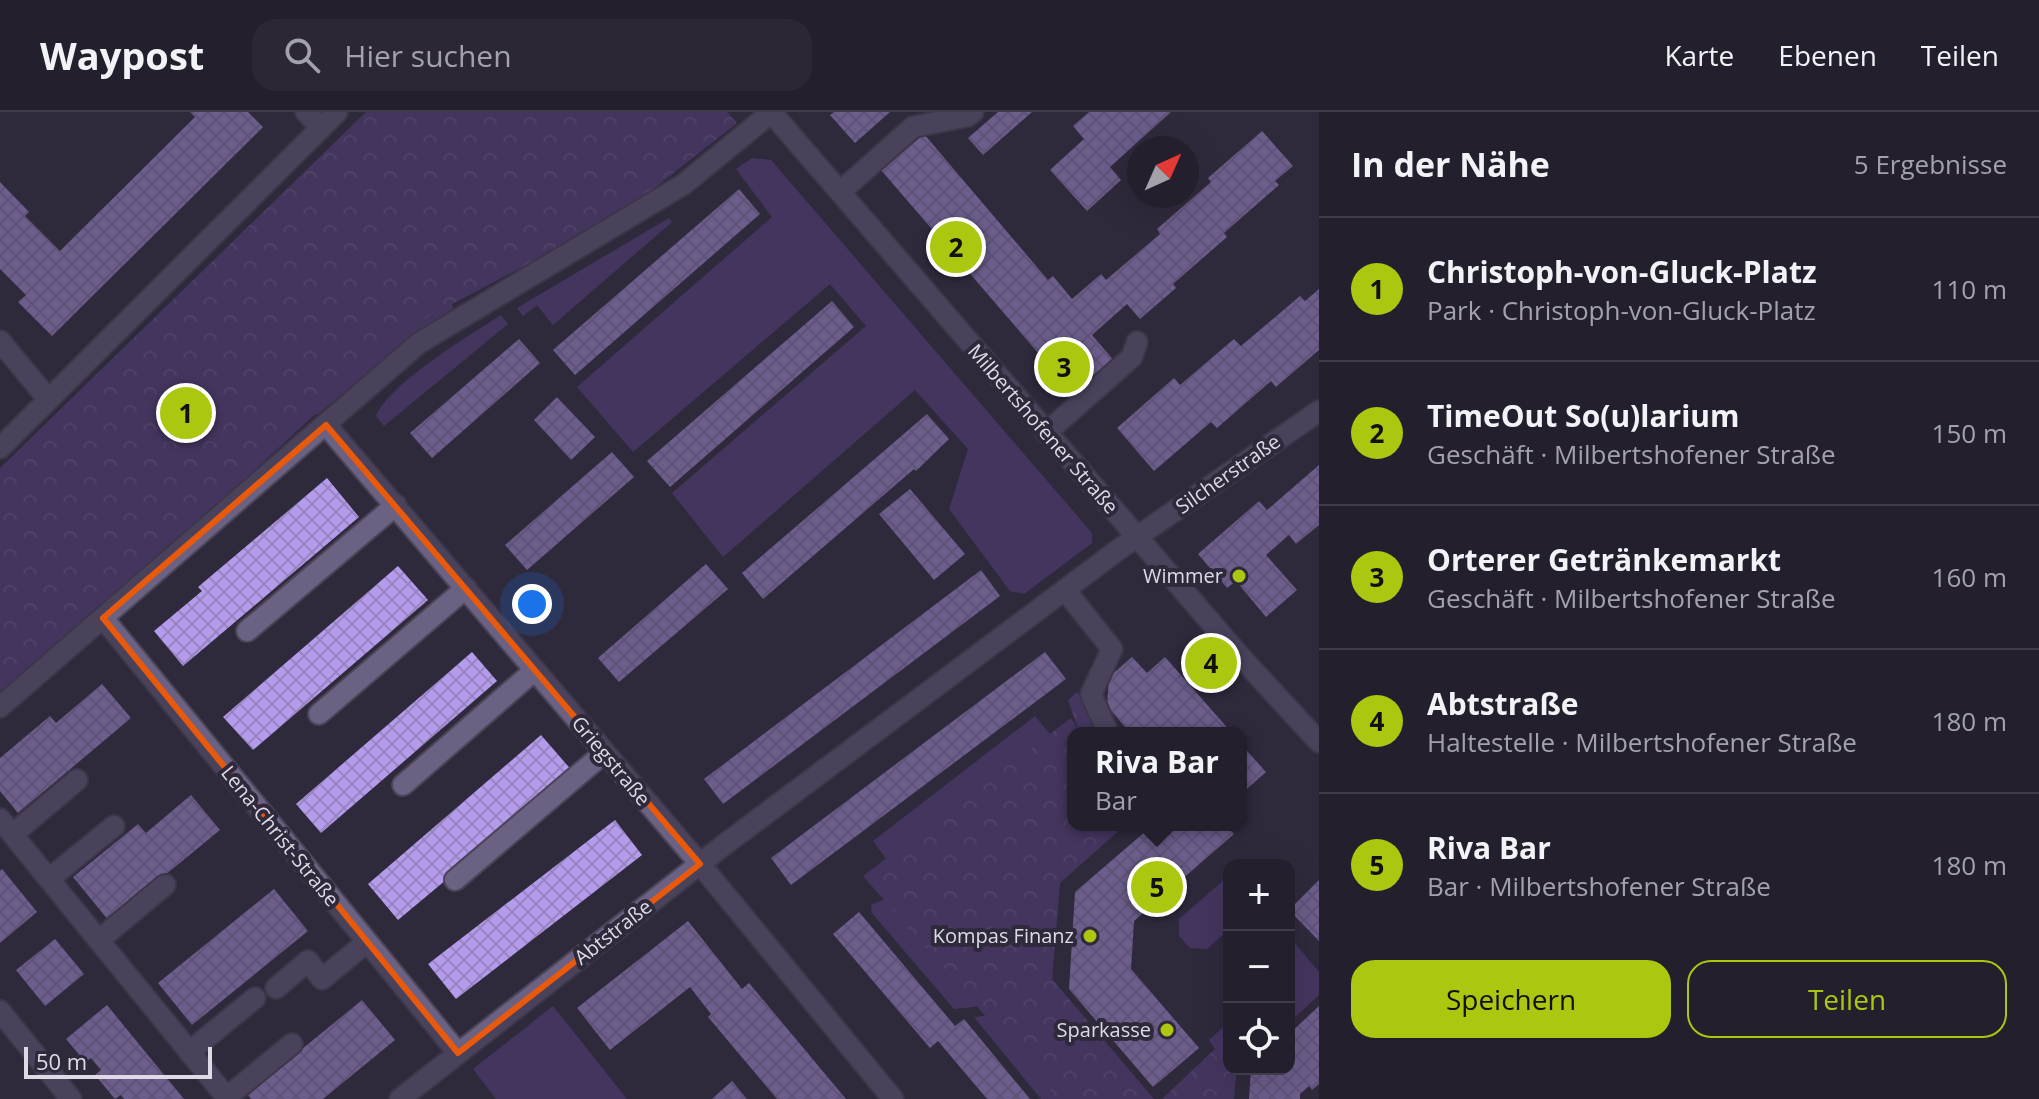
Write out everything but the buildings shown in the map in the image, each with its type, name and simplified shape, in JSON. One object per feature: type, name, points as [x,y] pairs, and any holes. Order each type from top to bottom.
[{"type":"street","points":[[306,112],[321,128]]},
{"type":"street","points":[[0,448],[337,112]]},
{"type":"street","points":[[0,707],[419,343],[684,184],[771,112]]},
{"type":"street","name":"Milbertshofener Straße","points":[[771,112],[1136,537],[1319,742]]},
{"type":"street","points":[[840,192],[913,127],[968,116],[973,112]]},
{"type":"street","points":[[0,341],[48,399]]},
{"type":"street","points":[[1046,433],[1132,357],[1137,342]]},
{"type":"street","name":"Silcherstraße","points":[[1136,537],[1319,411]]},
{"type":"street","name":"Griegstraße","points":[[326,425],[700,864],[893,1099]]},
{"type":"street","points":[[247,631],[396,505]]},
{"type":"street","name":"Abtstraße","points":[[400,1099],[700,864],[1136,537]]},
{"type":"street","points":[[319,714],[466,588]]},
{"type":"street","points":[[1065,590],[1112,649],[1091,694],[1105,727]]},
{"type":"street","name":"Lena-Christ-Straße","points":[[103,618],[458,1053]]},
{"type":"street","points":[[403,785],[535,670]]},
{"type":"street","points":[[455,880],[604,753]]},
{"type":"street","points":[[77,780],[6,826],[189,1052],[228,1098],[292,1044]]},
{"type":"street","points":[[49,879],[114,826]]},
{"type":"street","points":[[99,940],[165,885]]},
{"type":"street","points":[[276,988],[308,961],[322,979],[367,942]]},
{"type":"street","points":[[189,1052],[255,998]]},
{"type":"street","points":[[0,1011],[71,1099]]},
{"type":"highlighted area","points":[[326,425],[700,864],[458,1053],[103,618]]},
{"type":"green space","points":[[366,112],[727,112],[737,123],[619,216],[422,320],[0,704],[0,468]]},
{"type":"green space","points":[[752,158],[771,160],[1092,533],[1092,543],[1024,594],[1010,591],[949,509],[968,449],[915,390],[723,557],[672,493],[866,326],[830,284],[633,452],[577,387],[772,217],[736,169]]},
{"type":"green space","points":[[669,218],[672,222],[553,325],[537,305],[523,316],[517,308]]},
{"type":"green space","points":[[440,283],[454,308],[419,330],[317,415],[304,399]]},
{"type":"green space","points":[[501,315],[508,324],[384,426],[376,416],[397,389],[432,361]]},
{"type":"green space","points":[[1077,692],[1101,727],[1077,727],[1068,700]]},
{"type":"green space","points":[[1035,716],[1059,745],[1006,798],[897,874],[873,841]]},
{"type":"green space","points":[[1071,718],[1076,727],[1067,727],[1067,831],[1118,831],[1060,883],[1052,979],[1154,1099],[1058,1099],[863,876]]},
{"type":"green space","points":[[1223,881],[1223,934],[1207,949],[1190,948],[1179,936],[1179,919]]},
{"type":"green space","points":[[885,899],[1029,1001],[954,1009],[872,913],[871,905]]},
{"type":"green space","points":[[1295,943],[1319,972],[1319,995],[1295,1017]]},
{"type":"green space","points":[[553,1006],[627,1099],[496,1099],[473,1069]]},
{"type":"green space","points":[[1003,1014],[1069,1099],[1041,1099],[974,1017]]},
{"type":"green space","points":[[1223,1027],[1221,1099],[1162,1099],[1215,1049],[1209,1040]]},
{"type":"green space","points":[[1214,1052],[1223,1062],[1223,1075],[1236,1076],[1234,1099],[1163,1099]]},
{"type":"place","name":"TimeOut So(u)larium","points":[[956,247]]},
{"type":"place","name":"Orterer Getränkemarkt","points":[[1064,367]]},
{"type":"place","name":"Christoph-von-Gluck-Platz","points":[[186,413]]},
{"type":"place","name":"Wimmer","points":[[1239,576]]},
{"type":"place","name":"Abtstraße","points":[[1211,663]]},
{"type":"place","name":"Riva Bar","points":[[1157,887]]},
{"type":"place","name":"Kompas Finanz","points":[[1090,936]]},
{"type":"place","name":"Sparkasse","points":[[1167,1030]]}]
